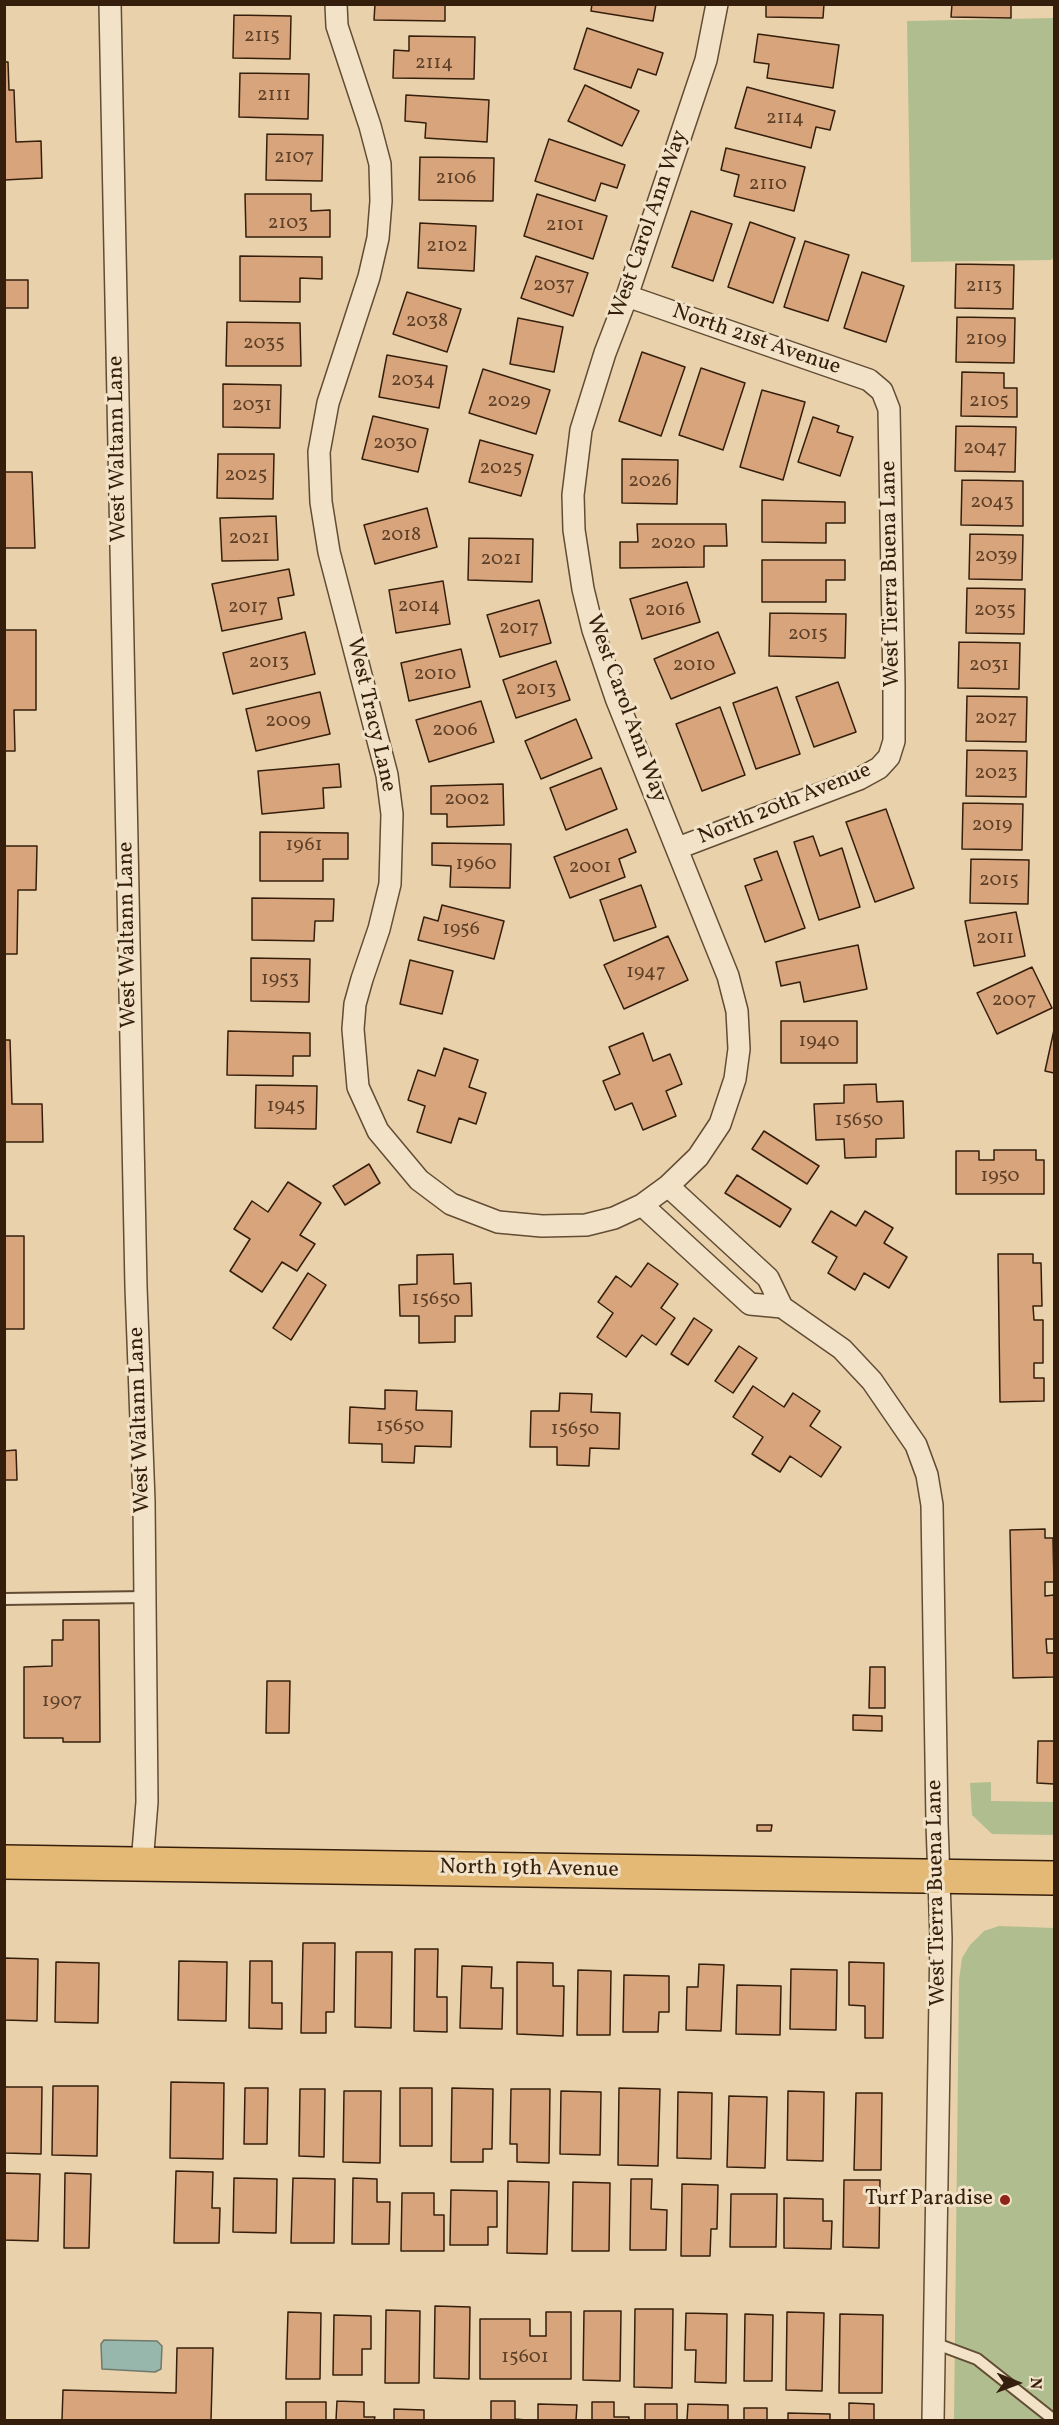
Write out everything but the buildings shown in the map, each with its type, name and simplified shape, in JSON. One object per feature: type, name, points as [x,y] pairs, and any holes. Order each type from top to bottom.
[{"type":"main road","name":"North 19th Avenue","points":[[4,1862],[1054,1878]]},
{"type":"street","name":"West Waltann Lane","points":[[110,4],[136,1275],[145,1597],[147,1802],[142,1864]]},
{"type":"street","name":"West Tracy Lane","points":[[336,4],[337,26],[380,164],[381,201],[378,238],[369,277],[328,403],[319,452],[321,502],[329,552],[387,775],[392,814],[390,884],[379,930],[356,1004],[353,1029],[358,1087],[378,1131],[419,1180],[451,1204],[498,1222],[542,1226],[586,1225],[614,1218],[642,1205]]},
{"type":"street","name":"West Carol Ann Way","points":[[642,1205],[668,1186],[698,1157],[720,1124],[735,1079],[739,1049],[736,1011],[728,976],[616,698],[593,630],[583,589],[574,530],[573,495],[581,429],[706,60],[717,4]]},
{"type":"street","name":"North 21st Avenue","points":[[627,296],[869,380],[882,391]]},
{"type":"street","name":"West Tierra Buena Lane","points":[[882,391],[889,409],[894,675],[894,741],[889,757]]},
{"type":"street","name":"North 20th Avenue","points":[[678,848],[859,779],[879,768],[889,757]]},
{"type":"street","points":[[668,1186],[768,1278],[782,1307]]},
{"type":"street","points":[[642,1205],[750,1304],[782,1307]]},
{"type":"street","name":"West Tierra Buena Lane","points":[[782,1307],[842,1349],[872,1381],[916,1445],[927,1475],[932,1505],[941,1938],[933,2421]]},
{"type":"lane","points":[[4,1599],[145,1597]]},
{"type":"lane","points":[[934,2343],[977,2360],[1054,2421]]},
{"type":"green space","points":[[1054,18],[1054,257],[1051,260],[911,262],[907,21]]},
{"type":"green space","points":[[991,1782],[991,1801],[1054,1802],[1054,1835],[992,1834],[972,1815],[970,1783]]},
{"type":"green space","name":"Turf Paradise","points":[[999,1926],[1054,1928],[1054,2420],[954,2420],[959,1980],[962,1958],[970,1945],[984,1931]]},
{"type":"water","points":[[104,2340],[157,2341],[162,2346],[161,2369],[155,2372],[102,2369],[101,2344]]},
{"type":"place","name":"Turf Paradise","points":[[1005,2200]]}]
